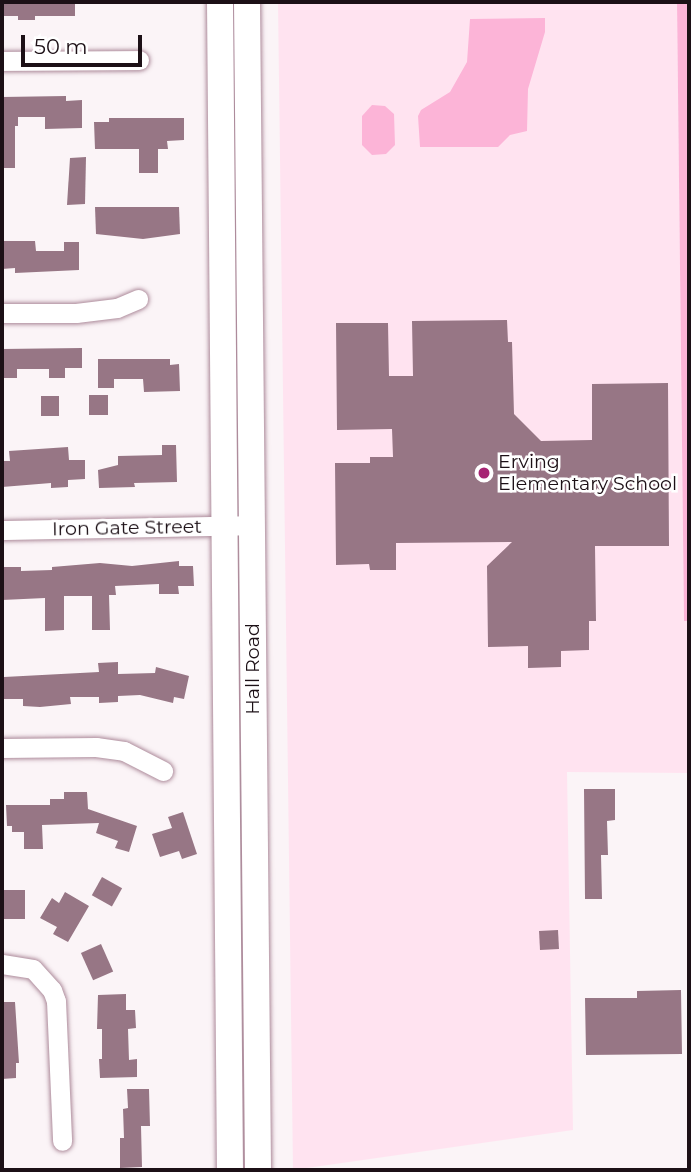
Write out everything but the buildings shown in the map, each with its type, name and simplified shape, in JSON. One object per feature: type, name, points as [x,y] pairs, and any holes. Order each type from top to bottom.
[{"type":"street","name":"Hall Road","points":[[220,2],[230,1170]]},
{"type":"street","name":"Hall Road","points":[[247,2],[258,1170]]},
{"type":"street","points":[[2,61],[139,60]]},
{"type":"street","points":[[221,167],[248,167]]},
{"type":"street","points":[[2,313],[89,311],[117,308],[138,299]]},
{"type":"street","name":"Iron Gate Street","points":[[2,530],[252,525]]},
{"type":"street","points":[[226,662],[253,661]]},
{"type":"street","points":[[2,748],[96,747],[124,751],[163,771]]},
{"type":"street","points":[[2,964],[24,965],[41,974],[52,990],[56,1014],[62,1141]]},
{"type":"shaded area","name":"Erving Elementary School","points":[[278,2],[677,2],[684,621],[689,621],[689,773],[567,772],[573,1130],[293,1170]]},
{"type":"shaded area","points":[[677,2],[689,2],[689,621],[684,621]]},
{"type":"shaded area","points":[[545,18],[545,32],[528,89],[527,131],[510,135],[498,147],[420,147],[418,116],[421,110],[450,92],[467,62],[470,19]]},
{"type":"shaded area","points":[[372,105],[385,106],[394,114],[395,145],[386,154],[372,155],[362,145],[362,116]]},
{"type":"place","name":"Erving Elementary School","points":[[484,473]]}]
